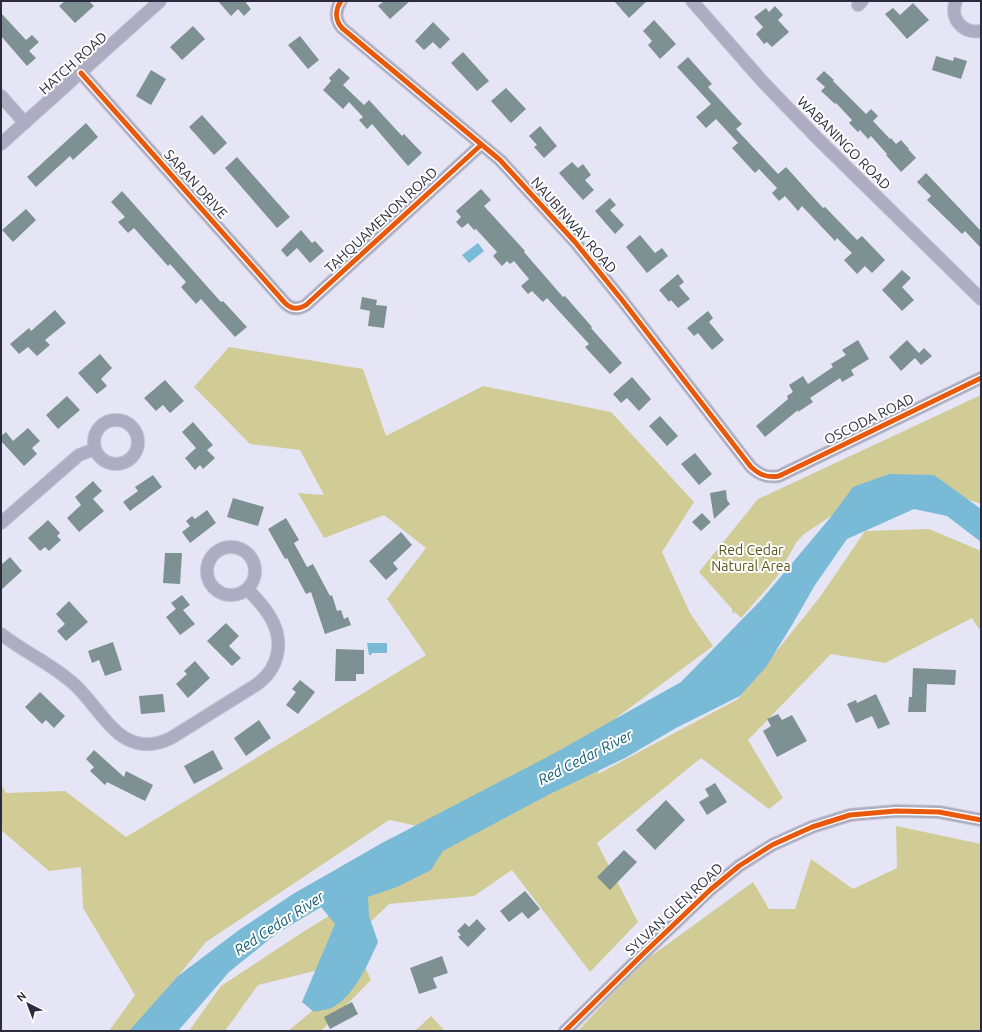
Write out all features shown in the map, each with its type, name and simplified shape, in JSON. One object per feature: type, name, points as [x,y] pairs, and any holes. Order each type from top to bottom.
[{"type":"street","name":"HATCH ROAD","points":[[1,144],[160,1]]},
{"type":"street","name":"NAUBINWAY ROAD","points":[[341,1],[338,7],[337,16],[342,28],[500,160],[575,242],[659,347],[751,467],[758,473],[766,476]]},
{"type":"street","name":"WABANINGO ROAD","points":[[692,1],[758,76],[817,138],[981,299]]},
{"type":"street","points":[[956,1],[954,14],[959,24],[969,31],[981,31]]},
{"type":"street","name":"SARAN DRIVE","points":[[81,73],[285,303],[296,309]]},
{"type":"street","points":[[1,96],[24,123]]},
{"type":"street","name":"TAHQUAMENON ROAD","points":[[296,309],[308,304],[481,144]]},
{"type":"street","name":"OSCODA ROAD","points":[[766,476],[779,476],[981,378]]},
{"type":"street","points":[[1,523],[75,459],[84,452],[95,449]]},
{"type":"street","points":[[1,634],[62,674],[77,686],[121,736],[135,743],[156,744],[171,738],[256,685],[265,678],[273,667],[276,661],[278,649],[275,627],[263,606],[247,589]]},
{"type":"street","name":"SYLVAN GLEN ROAD","points":[[565,1031],[710,890],[739,866],[772,845],[812,827],[850,815],[896,811],[939,812],[981,820]]},
{"type":"green space","points":[[229,347],[363,369],[386,436],[483,386],[611,412],[694,502],[662,552],[690,613],[713,646],[616,718],[598,774],[738,699],[820,597],[865,531],[929,529],[981,551],[981,632],[972,618],[885,663],[831,654],[748,740],[783,798],[769,809],[701,758],[597,843],[638,922],[590,972],[512,870],[474,896],[389,904],[322,969],[258,985],[225,1031],[189,1031],[221,986],[306,930],[461,835],[389,820],[206,942],[133,1031],[109,1031],[135,995],[83,908],[81,867],[49,871],[1,830],[1,784],[6,793],[65,791],[126,837],[426,655],[387,599],[426,548],[384,515],[324,538],[298,493],[324,495],[300,450],[250,444],[194,387]]},
{"type":"green space","name":"Red Cedar Natural Area","points":[[981,395],[981,504],[893,475],[804,534],[796,543],[776,578],[741,618],[735,612],[733,614],[732,609],[699,572],[758,499]]},
{"type":"green space","points":[[896,826],[981,844],[981,1031],[578,1031],[639,965],[753,882],[769,909],[795,909],[811,859],[853,889],[897,868]]},
{"type":"green space","points":[[365,967],[371,980],[321,1031],[288,1031]]},
{"type":"green space","points":[[431,1016],[445,1031],[415,1031]]},
{"type":"water","points":[[478,243],[484,251],[469,263],[462,255]]},
{"type":"water","name":"Red Cedar River","points":[[889,474],[934,475],[981,509],[981,542],[947,516],[914,509],[847,539],[815,585],[766,667],[740,696],[676,728],[625,758],[550,794],[443,851],[431,870],[397,887],[368,897],[369,916],[378,942],[366,968],[355,986],[342,1001],[333,1007],[314,1012],[302,1002],[335,924],[321,907],[276,934],[229,972],[178,1031],[129,1031],[178,976],[239,930],[293,894],[382,843],[551,755],[681,682],[762,599],[830,518],[853,487]]},
{"type":"water","points":[[367,643],[387,643],[387,653],[372,653],[369,655]]},
{"type":"building","points":[[65,1],[89,1],[94,6],[75,23],[59,6]]},
{"type":"building","points":[[218,1],[248,1],[246,3],[251,9],[244,16],[238,9],[231,16]]},
{"type":"building","points":[[384,1],[410,1],[390,19],[378,6]]},
{"type":"building","points":[[614,1],[647,1],[629,18]]},
{"type":"building","points":[[913,3],[929,20],[907,39],[885,14],[893,8],[900,15]]},
{"type":"building","points":[[775,6],[783,15],[778,20],[789,32],[772,47],[767,42],[764,44],[756,34],[763,27],[754,17],[766,8],[769,12]]},
{"type":"building","points":[[1,13],[26,40],[32,35],[39,42],[29,51],[36,58],[27,66],[1,36]]},
{"type":"building","points":[[654,20],[676,44],[660,59],[648,45],[652,41],[643,31]]},
{"type":"building","points":[[433,22],[450,39],[440,49],[433,42],[424,50],[415,41]]},
{"type":"building","points":[[193,26],[205,39],[182,60],[170,47]]},
{"type":"building","points":[[300,36],[319,60],[308,69],[288,45]]},
{"type":"building","points":[[463,52],[489,81],[477,91],[451,63]]},
{"type":"building","points":[[936,56],[953,61],[954,57],[967,61],[961,79],[932,70]]},
{"type":"building","points":[[688,57],[712,84],[708,87],[742,124],[736,129],[778,174],[786,167],[823,208],[825,207],[857,240],[862,236],[885,260],[872,273],[865,266],[857,274],[844,260],[852,253],[837,238],[835,241],[802,206],[798,211],[785,196],[779,201],[772,193],[777,188],[759,169],[755,173],[732,148],[738,143],[716,119],[706,128],[696,117],[711,104],[677,67]]},
{"type":"building","points":[[339,68],[350,78],[343,85],[364,105],[369,100],[402,136],[404,134],[422,153],[408,166],[372,124],[367,129],[359,120],[363,117],[349,102],[343,109],[323,90],[331,81],[329,78]]},
{"type":"building","points":[[151,70],[166,79],[151,105],[136,96]]},
{"type":"building","points":[[824,71],[866,114],[871,109],[878,116],[873,121],[896,144],[901,140],[916,158],[901,172],[871,136],[868,139],[860,130],[858,132],[849,123],[852,120],[836,103],[835,104],[821,91],[825,87],[816,79]]},
{"type":"building","points":[[506,88],[526,109],[511,123],[491,101]]},
{"type":"building","points":[[202,115],[227,143],[214,155],[189,127]]},
{"type":"building","points":[[86,123],[98,137],[73,160],[70,156],[36,187],[27,177]]},
{"type":"building","points":[[540,126],[557,146],[544,158],[534,147],[537,145],[529,136]]},
{"type":"building","points":[[237,157],[290,217],[277,228],[225,168]]},
{"type":"building","points":[[572,162],[578,168],[583,164],[591,175],[585,180],[594,190],[583,200],[559,173]]},
{"type":"building","points":[[926,173],[981,231],[981,248],[965,231],[962,234],[927,200],[931,196],[917,182]]},
{"type":"building","points":[[481,189],[491,200],[484,206],[525,251],[524,252],[563,297],[565,296],[622,363],[610,374],[585,347],[589,344],[547,298],[543,302],[532,291],[528,294],[521,286],[529,279],[514,261],[510,264],[507,261],[502,266],[493,256],[497,252],[476,229],[474,230],[468,223],[462,228],[456,222],[461,217],[456,211]]},
{"type":"building","points":[[122,191],[221,302],[223,301],[247,327],[235,337],[201,299],[196,304],[181,287],[186,282],[170,264],[168,266],[134,228],[128,233],[118,222],[125,217],[111,202]]},
{"type":"building","points":[[610,198],[616,205],[610,210],[624,225],[615,234],[595,211]]},
{"type":"building","points":[[26,209],[36,220],[13,242],[2,230]]},
{"type":"building","points":[[301,230],[312,243],[315,241],[324,251],[310,263],[297,248],[287,257],[281,250]]},
{"type":"building","points":[[640,235],[655,253],[662,248],[668,256],[647,273],[626,247]]},
{"type":"building","points":[[902,270],[911,278],[902,287],[914,300],[902,311],[882,290]]},
{"type":"building","points":[[678,274],[684,282],[679,286],[690,299],[678,308],[671,300],[669,302],[659,290]]},
{"type":"building","points":[[362,297],[377,300],[376,305],[387,306],[384,328],[368,326],[370,311],[360,309]]},
{"type":"building","points":[[55,310],[66,323],[45,340],[50,345],[37,356],[28,347],[19,354],[10,344],[29,328],[31,331]]},
{"type":"building","points":[[708,311],[713,318],[709,322],[724,340],[712,350],[698,333],[694,336],[687,328]]},
{"type":"building","points":[[858,340],[869,359],[851,370],[854,375],[842,382],[840,378],[810,398],[813,402],[798,412],[798,410],[765,437],[756,426],[788,399],[787,396],[793,392],[789,385],[803,376],[808,384],[833,367],[831,364],[846,355],[842,350]]},
{"type":"building","points":[[907,340],[919,353],[924,348],[932,356],[921,365],[915,358],[901,371],[889,357]]},
{"type":"building","points":[[100,354],[112,368],[101,379],[107,386],[97,394],[78,373]]},
{"type":"building","points":[[632,377],[651,399],[639,411],[627,398],[621,403],[613,394]]},
{"type":"building","points":[[165,380],[184,401],[170,413],[163,405],[156,411],[144,398]]},
{"type":"building","points":[[67,396],[80,410],[58,429],[46,415]]},
{"type":"building","points":[[660,416],[678,436],[667,446],[649,426]]},
{"type":"building","points":[[193,422],[213,445],[207,450],[215,458],[203,469],[200,465],[195,470],[185,458],[196,448],[182,432]]},
{"type":"building","points":[[28,428],[40,441],[32,448],[37,454],[24,466],[1,441],[1,436],[6,432],[13,441]]},
{"type":"building","points":[[695,453],[712,474],[699,485],[681,464]]},
{"type":"building","points":[[153,475],[162,487],[130,511],[123,502],[138,491],[135,487]]},
{"type":"building","points":[[93,481],[102,491],[93,499],[104,511],[79,532],[67,518],[81,505],[75,497]]},
{"type":"building","points":[[726,490],[727,500],[730,504],[714,519],[710,493]]},
{"type":"building","points":[[233,498],[264,507],[258,526],[227,517]]},
{"type":"building","points":[[207,510],[216,523],[190,543],[182,532],[190,526],[186,521],[192,516],[195,519]]},
{"type":"building","points":[[702,513],[711,522],[701,531],[692,522]]},
{"type":"building","points":[[286,518],[299,540],[294,543],[307,567],[313,564],[330,596],[332,595],[337,611],[341,610],[344,619],[348,617],[351,625],[325,634],[311,592],[306,594],[287,558],[285,559],[268,529]]},
{"type":"building","points":[[48,520],[60,533],[57,536],[61,540],[49,551],[45,547],[40,551],[28,538]]},
{"type":"building","points":[[401,532],[412,545],[393,563],[398,569],[386,580],[369,561]]},
{"type":"building","points":[[165,553],[182,553],[180,584],[163,583]]},
{"type":"building","points":[[10,557],[22,571],[1,590],[1,565]]},
{"type":"building","points":[[182,595],[190,605],[183,610],[195,624],[180,635],[166,617],[176,609],[171,603]]},
{"type":"building","points":[[69,601],[88,622],[66,641],[57,631],[65,624],[56,614]]},
{"type":"building","points":[[226,623],[239,636],[229,646],[241,658],[232,666],[207,641]]},
{"type":"building","points":[[113,642],[122,670],[105,676],[99,660],[92,663],[88,651]]},
{"type":"building","points":[[336,649],[364,650],[364,674],[356,674],[356,681],[335,681]]},
{"type":"building","points":[[195,661],[210,678],[188,698],[176,684],[187,674],[184,671]]},
{"type":"building","points":[[913,668],[956,670],[955,685],[927,684],[926,712],[908,712],[909,697],[912,697]]},
{"type":"building","points":[[300,680],[315,692],[298,714],[286,705],[296,692],[292,689]]},
{"type":"building","points":[[40,692],[65,716],[54,728],[46,720],[42,724],[25,707]]},
{"type":"building","points":[[163,694],[165,712],[141,714],[139,696]]},
{"type":"building","points":[[876,694],[890,724],[878,729],[872,716],[856,723],[847,704],[856,700],[857,703]]},
{"type":"building","points":[[778,714],[782,720],[792,715],[807,741],[777,757],[763,731],[771,726],[767,719]]},
{"type":"building","points":[[259,720],[271,738],[246,756],[234,738]]},
{"type":"building","points":[[94,750],[124,777],[126,771],[153,785],[145,801],[107,782],[105,785],[90,771],[94,767],[86,759]]},
{"type":"building","points":[[213,750],[223,769],[194,784],[184,766]]},
{"type":"building","points":[[715,783],[727,802],[707,815],[699,802],[709,796],[705,789]]},
{"type":"building","points":[[666,800],[685,820],[655,850],[636,830]]},
{"type":"building","points":[[624,850],[637,862],[610,890],[597,877]]},
{"type":"building","points":[[525,891],[540,909],[528,919],[522,912],[509,922],[500,911]]},
{"type":"building","points":[[477,919],[486,929],[468,947],[458,937],[461,935],[457,931],[465,923],[469,927]]},
{"type":"building","points":[[442,956],[448,973],[433,978],[437,988],[419,994],[410,968]]},
{"type":"building","points":[[352,1002],[358,1014],[330,1029],[324,1017]]},
{"type":"cycle path","points":[[341,1],[338,8],[337,18],[342,28],[500,160],[575,242],[622,300],[751,467],[757,472],[771,477],[779,476],[981,378]]},
{"type":"cycle path","points":[[81,73],[285,303],[290,307],[295,308],[300,308],[306,305],[481,145]]},
{"type":"cycle path","points":[[565,1031],[710,890],[739,866],[772,845],[812,827],[850,815],[896,811],[939,812],[981,820]]}]
